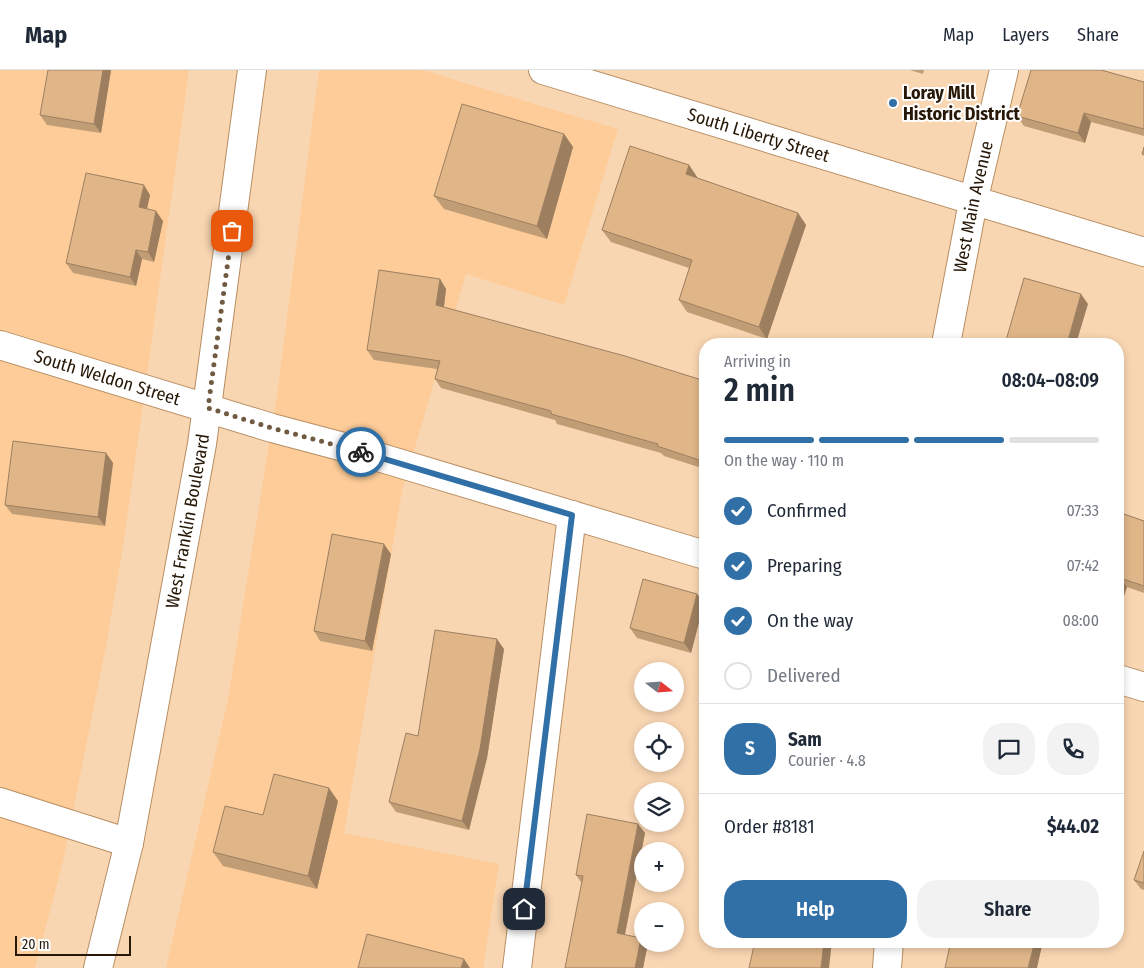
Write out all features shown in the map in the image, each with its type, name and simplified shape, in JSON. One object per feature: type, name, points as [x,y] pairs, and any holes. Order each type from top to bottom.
[{"type":"street","name":"West Franklin Boulevard","points":[[98,968],[129,843],[167,646],[208,408],[252,70]]},
{"type":"street","name":"South Liberty Street","points":[[543,70],[973,202],[1144,252]]},
{"type":"street","name":"West Main Avenue","points":[[947,338],[973,202],[1004,70]]},
{"type":"street","name":"South Weldon Street","points":[[0,345],[699,553]]},
{"type":"street","points":[[517,968],[572,515]]},
{"type":"street","points":[[1124,681],[1144,687]]},
{"type":"street","points":[[0,802],[129,843]]},
{"type":"street","points":[[887,968],[888,948]]},
{"type":"shaded area","points":[[0,70],[189,70],[124,541],[106,646],[63,861],[35,968],[0,968]]},
{"type":"shaded area","points":[[319,70],[422,70],[618,129],[564,305],[466,274],[402,491],[344,833],[499,864],[483,968],[166,968],[228,699],[278,388]]},
{"type":"building","points":[[48,70],[103,70],[94,124],[40,115]]},
{"type":"building","points":[[1031,70],[1101,70],[1144,82],[1144,129],[1084,113],[1078,133],[1017,116]]},
{"type":"building","points":[[462,104],[564,134],[537,226],[434,196]]},
{"type":"building","points":[[630,146],[689,165],[686,174],[798,213],[759,327],[679,300],[692,260],[602,230]]},
{"type":"building","points":[[86,173],[144,185],[139,207],[156,211],[148,252],[136,250],[130,277],[66,263]]},
{"type":"building","points":[[379,270],[440,279],[436,305],[625,356],[699,379],[699,460],[657,446],[658,444],[551,414],[551,411],[435,379],[440,361],[367,350]]},
{"type":"building","points":[[1024,278],[1081,294],[1069,338],[1007,338]]},
{"type":"building","points":[[13,441],[106,453],[98,517],[5,505]]},
{"type":"building","points":[[1124,514],[1144,521],[1144,586],[1124,579]]},
{"type":"building","points":[[332,534],[384,544],[365,641],[314,631]]},
{"type":"building","points":[[643,579],[697,594],[684,643],[630,628]]},
{"type":"building","points":[[435,630],[497,639],[480,749],[462,821],[389,802],[406,733],[418,736]]},
{"type":"building","points":[[274,774],[329,788],[308,876],[213,852],[225,806],[263,815]]},
{"type":"building","points":[[587,814],[634,823],[634,832],[636,832],[617,933],[634,937],[634,952],[638,952],[635,968],[565,968],[583,876],[576,875]]},
{"type":"building","points":[[1144,851],[1144,883],[1134,880]]},
{"type":"building","points":[[367,934],[464,959],[461,968],[358,968]]},
{"type":"building","points":[[753,948],[823,948],[821,968],[749,968]]},
{"type":"building","points":[[949,948],[1033,948],[1028,968],[945,968]]},
{"type":"way so far","points":[[232,231],[208,408],[272,428],[361,452]]},
{"type":"place","name":"Loray Mill Historic District","points":[[893,103]]},
{"type":"route","points":[[361,452],[572,515],[524,909]]}]
